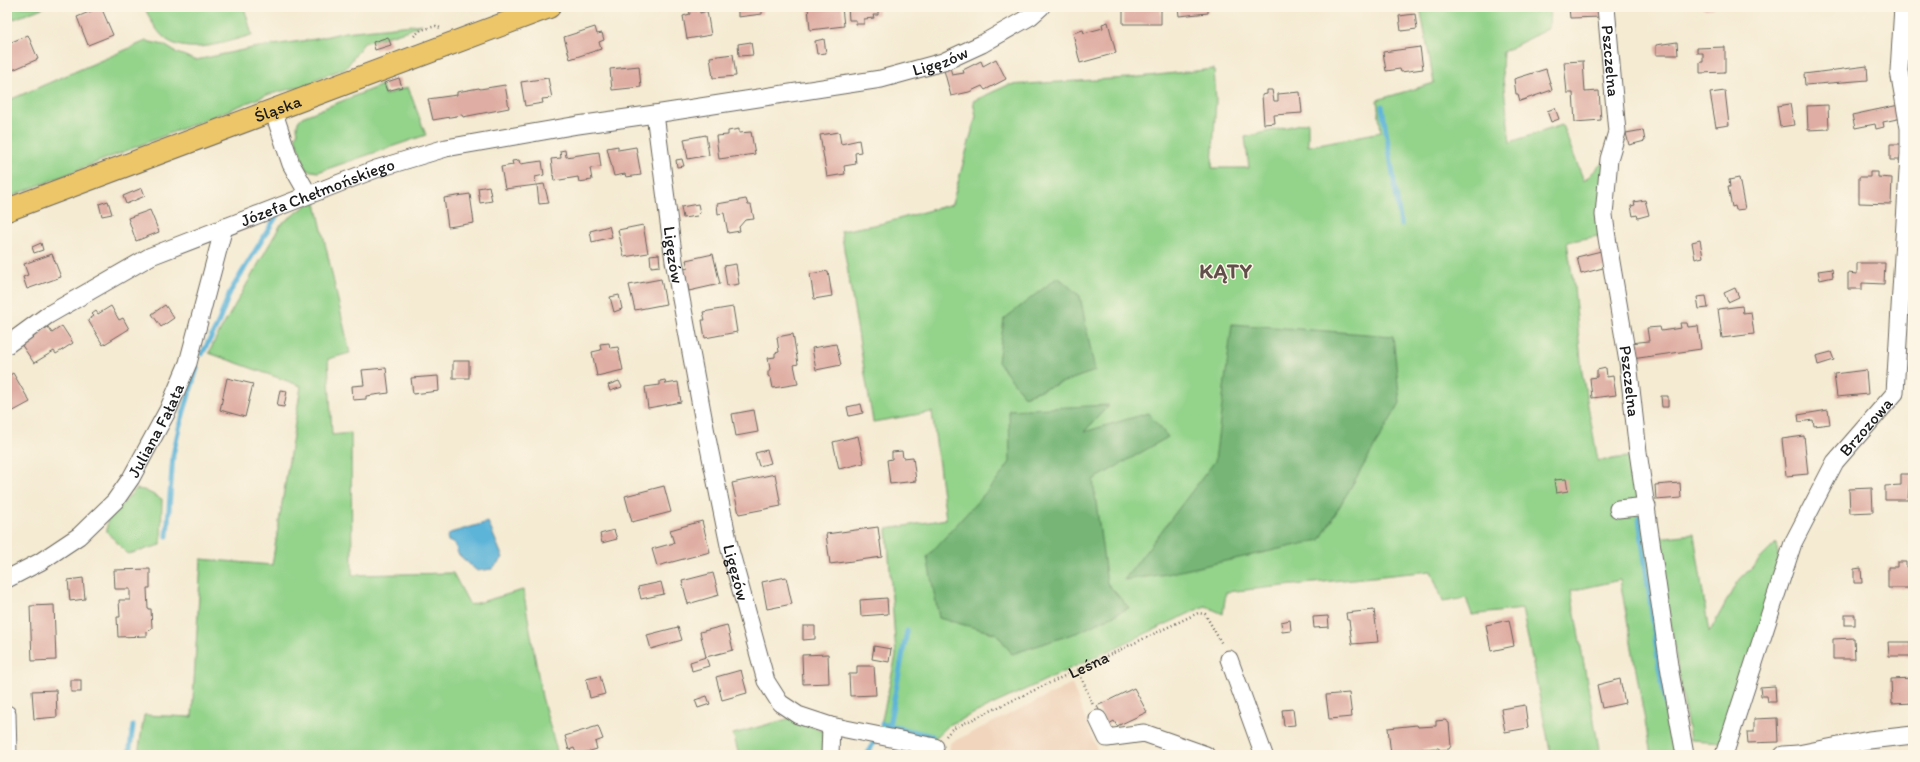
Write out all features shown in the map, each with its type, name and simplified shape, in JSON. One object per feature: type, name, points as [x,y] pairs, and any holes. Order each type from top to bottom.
[{"type":"main road","name":"Śląska","points":[[7,210],[549,7]]},
{"type":"street","name":"Ligęzów","points":[[831,726],[798,714],[780,703],[766,681],[730,550],[706,433],[674,261],[655,114],[881,79],[943,62],[982,44],[1031,16],[1041,7]]},
{"type":"street","name":"Pszczelna","points":[[1606,7],[1617,132],[1609,159],[1604,215],[1606,238],[1628,362],[1670,672],[1685,755]]},
{"type":"street","name":"Brzozowa","points":[[1724,755],[1793,543],[1835,462],[1895,394],[1910,128],[1899,71],[1903,7]]},
{"type":"street","points":[[273,110],[291,164],[308,194]]},
{"type":"street","name":"Józefa Chełmońskiego","points":[[7,345],[48,315],[151,256],[308,194],[376,169],[446,148],[578,125],[655,114]]},
{"type":"street","name":"Juliana Fałata","points":[[7,579],[40,562],[79,536],[115,501],[131,478],[168,410],[188,363],[224,227]]},
{"type":"street","points":[[1618,509],[1647,506]]},
{"type":"street","points":[[1229,659],[1264,755]]},
{"type":"street","points":[[7,714],[8,755]]},
{"type":"street","points":[[1098,719],[1107,738],[1144,733],[1206,755]]},
{"type":"street","points":[[830,755],[831,726],[935,748]]},
{"type":"street","points":[[1783,755],[1798,754],[1869,740],[1913,735]]},
{"type":"path","name":"Leśna","points":[[935,748],[952,729],[1198,612],[1205,614],[1229,659]]},
{"type":"path","points":[[1078,670],[1098,719]]},
{"type":"shaded area","points":[[1072,684],[1099,755],[949,755],[950,743]]},
{"type":"green space","points":[[9,7],[45,7],[14,19]]},
{"type":"green space","points":[[144,7],[244,7],[252,35],[209,46],[187,47],[177,45],[163,37]]},
{"type":"green space","points":[[1420,7],[1550,7],[1549,28],[1503,52],[1502,69],[1510,142],[1562,125],[1584,181],[1606,159],[1603,235],[1567,242],[1574,287],[1582,372],[1598,461],[1634,456],[1677,755],[1651,755],[1620,580],[1571,591],[1600,755],[1551,755],[1522,609],[1472,615],[1466,598],[1443,602],[1431,571],[1226,592],[1223,614],[1205,606],[949,725],[932,741],[880,729],[896,655],[887,529],[946,519],[932,412],[873,422],[841,231],[884,223],[952,204],[976,116],[973,101],[1008,85],[1129,78],[1214,69],[1216,100],[1212,168],[1249,168],[1245,137],[1308,122],[1308,146],[1381,132],[1377,100],[1434,83]]},
{"type":"green space","points":[[422,24],[409,30],[364,43],[346,68],[316,79],[314,83],[267,95],[7,198],[7,101],[146,41],[164,45],[177,53],[196,60],[252,48],[316,39],[345,32]]},
{"type":"green space","points":[[382,85],[385,95],[408,87],[426,135],[318,172],[306,170],[295,137],[298,132],[297,125],[300,119]]},
{"type":"green space","points":[[315,199],[350,353],[328,359],[332,435],[351,433],[352,575],[453,573],[470,605],[523,590],[542,697],[558,755],[138,755],[144,715],[192,717],[201,559],[272,565],[301,386],[209,353],[281,224]]},
{"type":"green space","points":[[1058,277],[1080,296],[1095,371],[1024,396],[998,362],[1004,319]]},
{"type":"green space","points":[[1232,324],[1393,336],[1400,403],[1320,540],[1167,574],[1124,580],[1215,461]]},
{"type":"green space","points":[[1109,405],[1084,432],[1148,413],[1168,437],[1093,480],[1107,583],[1129,608],[1079,632],[1012,654],[997,634],[939,618],[927,557],[998,479],[1010,462],[1009,410]]},
{"type":"green space","points":[[136,489],[144,490],[162,499],[161,545],[128,554],[107,532],[107,521]]},
{"type":"green space","points":[[1694,534],[1709,633],[1737,582],[1776,543],[1780,566],[1722,742],[1690,740],[1656,538]]},
{"type":"green space","points":[[791,718],[824,732],[822,755],[739,755],[733,734]]},
{"type":"water","points":[[488,522],[503,558],[492,569],[477,571],[458,554],[455,544],[448,541],[447,537],[450,533]]},
{"type":"building","points":[[101,7],[113,35],[88,45],[77,17]]},
{"type":"building","points":[[699,7],[700,13],[707,11],[711,35],[687,39],[683,16],[690,14],[689,8]]},
{"type":"building","points":[[738,7],[762,7],[762,14],[738,17]]},
{"type":"building","points":[[808,7],[842,7],[844,26],[810,30]]},
{"type":"building","points":[[848,7],[878,7],[878,15],[873,15],[874,18],[864,19],[864,24],[856,24],[856,20],[849,20]]},
{"type":"building","points":[[1144,7],[1161,7],[1161,24],[1123,24],[1123,10],[1145,9]]},
{"type":"building","points":[[1178,7],[1208,7],[1208,13],[1179,16]]},
{"type":"building","points":[[1569,7],[1601,7],[1602,17],[1570,18]]},
{"type":"building","points":[[1703,7],[1714,7],[1714,8],[1703,9]]},
{"type":"building","points":[[1415,14],[1417,29],[1401,31],[1399,16]]},
{"type":"building","points":[[1108,22],[1116,53],[1080,63],[1073,33],[1083,30],[1084,33],[1103,28],[1102,24]]},
{"type":"building","points":[[595,27],[597,34],[602,33],[604,40],[599,42],[601,49],[570,59],[564,37]]},
{"type":"building","points":[[28,35],[38,59],[8,72],[7,44]]},
{"type":"building","points":[[388,37],[391,45],[375,50],[373,42]]},
{"type":"building","points":[[824,39],[826,53],[817,54],[815,41]]},
{"type":"building","points":[[751,42],[753,55],[739,56],[738,44]]},
{"type":"building","points":[[1677,42],[1678,55],[1656,55],[1656,45]]},
{"type":"building","points":[[1420,47],[1423,69],[1401,72],[1400,69],[1386,71],[1383,52]]},
{"type":"building","points":[[1725,47],[1725,72],[1700,73],[1700,62],[1703,62],[1703,53],[1697,53],[1697,48]]},
{"type":"building","points":[[733,54],[736,76],[713,78],[710,57]]},
{"type":"building","points":[[996,59],[1006,79],[985,90],[982,86],[969,92],[951,96],[944,70],[950,67],[952,75],[964,73],[963,70],[981,61],[983,66]]},
{"type":"building","points":[[1904,60],[1913,60],[1913,74],[1904,74]]},
{"type":"building","points":[[1583,61],[1585,92],[1599,91],[1601,120],[1575,122],[1573,93],[1567,93],[1564,62]]},
{"type":"building","points":[[639,66],[641,87],[612,90],[610,69]]},
{"type":"building","points":[[1867,66],[1868,80],[1805,85],[1804,74]]},
{"type":"building","points":[[1546,69],[1552,90],[1520,101],[1518,94],[1516,94],[1514,79]]},
{"type":"building","points":[[399,78],[402,87],[387,91],[384,83]]},
{"type":"building","points":[[548,78],[552,98],[542,99],[543,103],[525,106],[521,82]]},
{"type":"building","points":[[505,85],[509,108],[463,117],[462,115],[433,120],[428,99],[457,95],[457,92],[479,88]]},
{"type":"building","points":[[1267,90],[1272,90],[1274,101],[1278,101],[1278,94],[1300,92],[1302,113],[1274,115],[1275,123],[1264,124],[1262,95],[1267,94]]},
{"type":"building","points":[[1725,91],[1729,125],[1716,127],[1710,93]]},
{"type":"building","points":[[1790,104],[1794,125],[1780,127],[1777,106]]},
{"type":"building","points":[[1828,105],[1829,129],[1808,130],[1807,106]]},
{"type":"building","points":[[1899,105],[1902,118],[1883,122],[1884,127],[1876,129],[1875,124],[1855,128],[1852,115]]},
{"type":"building","points":[[1555,108],[1559,119],[1551,122],[1547,111]]},
{"type":"building","points":[[739,129],[739,133],[751,132],[755,154],[719,159],[716,136],[728,135],[728,131]]},
{"type":"building","points":[[1643,130],[1645,141],[1629,145],[1626,133]]},
{"type":"building","points":[[839,132],[841,144],[859,140],[861,152],[855,153],[856,164],[844,166],[845,174],[827,177],[820,135]]},
{"type":"building","points":[[706,135],[709,155],[688,159],[684,139]]},
{"type":"building","points":[[1890,144],[1901,144],[1900,160],[1890,160]]},
{"type":"building","points":[[618,146],[618,150],[636,147],[641,175],[626,177],[625,174],[614,176],[607,148]]},
{"type":"building","points":[[565,150],[566,157],[599,152],[601,167],[590,168],[592,180],[579,182],[578,177],[554,181],[551,159],[561,158],[560,151]]},
{"type":"building","points":[[682,159],[684,166],[677,167],[676,160]]},
{"type":"building","points":[[519,160],[520,164],[542,161],[544,175],[535,177],[536,185],[505,189],[501,167],[513,165],[512,161]]},
{"type":"building","points":[[1870,172],[1878,172],[1878,177],[1892,178],[1891,204],[1859,203],[1859,177],[1870,177]]},
{"type":"building","points":[[1739,178],[1745,209],[1736,210],[1735,206],[1732,207],[1728,187],[1730,187],[1729,180]]},
{"type":"building","points":[[544,184],[549,203],[539,204],[537,185]]},
{"type":"building","points":[[489,186],[492,201],[480,203],[478,188]]},
{"type":"building","points":[[142,188],[145,196],[126,204],[123,196]]},
{"type":"building","points":[[470,194],[474,223],[448,227],[444,198]]},
{"type":"building","points":[[746,199],[748,205],[751,205],[754,219],[745,220],[739,227],[740,231],[728,233],[724,213],[718,214],[717,204]]},
{"type":"building","points":[[1645,200],[1649,215],[1638,218],[1637,215],[1633,216],[1631,206],[1635,205],[1634,202]]},
{"type":"building","points":[[108,201],[112,214],[102,216],[99,204]]},
{"type":"building","points":[[698,204],[700,213],[697,216],[683,218],[681,207]]},
{"type":"building","points":[[150,210],[159,232],[136,241],[128,218]]},
{"type":"building","points":[[643,225],[648,253],[624,257],[618,230]]},
{"type":"building","points":[[609,226],[612,237],[592,242],[590,231]]},
{"type":"building","points":[[1700,240],[1703,257],[1695,259],[1692,242]]},
{"type":"building","points":[[41,243],[43,250],[34,253],[32,247]]},
{"type":"building","points":[[1605,250],[1610,266],[1581,274],[1577,257]]},
{"type":"building","points":[[52,254],[61,277],[27,289],[23,277],[28,275],[24,264]]},
{"type":"building","points":[[659,254],[660,266],[651,267],[650,255]]},
{"type":"building","points":[[713,254],[720,284],[689,291],[684,269],[688,268],[686,260]]},
{"type":"building","points":[[1857,263],[1885,263],[1884,284],[1862,283],[1862,289],[1848,289],[1848,273],[1857,274]]},
{"type":"building","points":[[736,264],[739,284],[727,286],[724,266]]},
{"type":"building","points":[[1832,269],[1833,277],[1820,280],[1818,271]]},
{"type":"building","points":[[1907,269],[1913,269],[1913,298],[1906,298]]},
{"type":"building","points":[[828,271],[832,296],[814,299],[810,274]]},
{"type":"building","points":[[661,279],[666,304],[635,310],[629,285]]},
{"type":"building","points":[[1735,288],[1739,297],[1728,302],[1724,293]]},
{"type":"building","points":[[619,295],[622,309],[614,312],[610,297]]},
{"type":"building","points":[[1706,296],[1708,308],[1699,309],[1697,297]]},
{"type":"building","points":[[165,305],[174,318],[161,327],[152,314]]},
{"type":"building","points":[[111,306],[119,320],[123,318],[129,329],[103,345],[88,320],[94,316],[92,314],[96,311],[98,314]]},
{"type":"building","points":[[1742,306],[1743,313],[1751,312],[1754,334],[1722,338],[1718,309]]},
{"type":"building","points":[[733,307],[737,332],[705,338],[702,320],[705,320],[703,312]]},
{"type":"building","points":[[1680,323],[1687,323],[1688,327],[1698,326],[1701,349],[1632,359],[1630,343],[1649,341],[1647,328],[1660,327],[1661,331],[1681,328]]},
{"type":"building","points":[[62,326],[73,343],[56,354],[54,351],[34,363],[21,344],[48,327],[52,333]]},
{"type":"building","points":[[793,334],[798,364],[794,365],[798,384],[773,388],[771,378],[768,376],[770,369],[768,358],[775,357],[775,353],[779,352],[777,337]]},
{"type":"building","points":[[609,343],[610,348],[618,347],[623,370],[597,376],[592,352],[601,350],[600,344]]},
{"type":"building","points":[[836,344],[841,365],[816,370],[812,348]]},
{"type":"building","points":[[1831,352],[1834,360],[1818,365],[1816,356]]},
{"type":"building","points":[[453,361],[469,361],[469,378],[453,378]]},
{"type":"building","points":[[386,368],[389,393],[366,396],[366,399],[353,400],[352,386],[364,385],[362,370]]},
{"type":"building","points":[[1606,368],[1607,377],[1613,376],[1616,395],[1592,398],[1590,378],[1597,377],[1597,370]]},
{"type":"building","points":[[1866,370],[1868,394],[1837,397],[1834,374]]},
{"type":"building","points":[[13,373],[30,402],[8,414],[7,377]]},
{"type":"building","points":[[438,376],[439,391],[413,394],[411,378]]},
{"type":"building","points":[[227,378],[253,384],[245,417],[220,410]]},
{"type":"building","points":[[665,380],[666,384],[678,382],[681,402],[648,408],[645,387],[660,385],[660,381]]},
{"type":"building","points":[[619,381],[622,387],[610,391],[608,385]]},
{"type":"building","points":[[280,390],[287,391],[284,407],[277,406]]},
{"type":"building","points":[[1661,396],[1668,396],[1668,407],[1662,407]]},
{"type":"building","points":[[861,404],[863,413],[849,416],[847,407]]},
{"type":"building","points":[[754,410],[758,432],[736,436],[732,414]]},
{"type":"building","points":[[1828,410],[1830,424],[1814,426],[1813,420],[1799,422],[1798,415]]},
{"type":"building","points":[[858,436],[864,463],[839,469],[833,442]]},
{"type":"building","points":[[1804,436],[1808,474],[1786,476],[1782,439]]},
{"type":"building","points":[[767,450],[771,463],[759,466],[755,453]]},
{"type":"building","points":[[902,451],[903,458],[913,457],[916,481],[890,484],[887,460],[892,459],[892,452]]},
{"type":"building","points":[[775,474],[781,506],[739,514],[732,483]]},
{"type":"building","points":[[1901,474],[1911,474],[1911,485],[1909,485],[1908,500],[1885,500],[1885,486],[1901,485]]},
{"type":"building","points":[[1566,479],[1568,491],[1556,493],[1554,480]]},
{"type":"building","points":[[1680,483],[1681,498],[1656,500],[1655,485]]},
{"type":"building","points":[[664,486],[671,512],[632,522],[625,496]]},
{"type":"building","points":[[1872,488],[1873,512],[1850,513],[1849,489]]},
{"type":"building","points":[[702,521],[710,552],[657,566],[652,549],[674,543],[670,530]]},
{"type":"building","points":[[878,527],[882,557],[830,564],[826,534]]},
{"type":"building","points":[[614,530],[617,539],[602,543],[600,534]]},
{"type":"building","points":[[1897,562],[1906,562],[1906,567],[1911,567],[1911,588],[1888,588],[1888,567],[1897,567]]},
{"type":"building","points":[[1861,568],[1862,583],[1854,583],[1854,569]]},
{"type":"building","points":[[150,569],[150,588],[147,588],[148,609],[151,609],[152,628],[147,631],[147,636],[118,637],[117,617],[120,617],[119,600],[130,600],[130,589],[115,589],[114,570]]},
{"type":"building","points":[[713,573],[719,595],[688,604],[682,581]]},
{"type":"building","points":[[786,577],[792,604],[767,609],[762,582]]},
{"type":"building","points":[[83,578],[85,599],[70,601],[68,580]]},
{"type":"building","points":[[661,582],[664,594],[641,599],[638,587]]},
{"type":"building","points":[[887,598],[888,614],[861,616],[860,600]]},
{"type":"building","points":[[54,605],[56,660],[32,661],[30,606]]},
{"type":"building","points":[[1374,610],[1378,642],[1352,644],[1349,620],[1347,620],[1346,613]]},
{"type":"building","points":[[1845,615],[1855,615],[1855,625],[1845,625]]},
{"type":"building","points":[[1328,616],[1329,627],[1314,628],[1313,617]]},
{"type":"building","points":[[1290,620],[1291,631],[1282,632],[1281,622]]},
{"type":"building","points":[[1509,620],[1514,646],[1491,651],[1486,625]]},
{"type":"building","points":[[727,625],[733,650],[706,657],[700,632]]},
{"type":"building","points":[[803,626],[815,626],[815,639],[803,640]]},
{"type":"building","points":[[678,627],[682,640],[651,649],[647,635]]},
{"type":"building","points":[[1854,638],[1855,659],[1833,659],[1833,639]]},
{"type":"building","points":[[1888,642],[1910,642],[1911,656],[1889,656]]},
{"type":"building","points":[[874,646],[891,649],[889,662],[872,659]]},
{"type":"building","points":[[828,654],[829,683],[803,684],[802,655]]},
{"type":"building","points":[[706,657],[709,666],[692,671],[690,662]]},
{"type":"building","points":[[857,666],[874,666],[876,695],[850,696],[849,674],[857,674]]},
{"type":"building","points":[[741,670],[747,693],[722,700],[716,677]]},
{"type":"building","points":[[600,676],[605,694],[590,698],[586,679]]},
{"type":"building","points":[[1913,678],[1913,703],[1892,704],[1891,679]]},
{"type":"building","points":[[1620,679],[1625,703],[1602,708],[1597,685]]},
{"type":"building","points":[[71,680],[81,680],[81,692],[71,692]]},
{"type":"building","points":[[1775,686],[1776,702],[1768,702],[1767,696],[1761,696],[1760,687]]},
{"type":"building","points":[[1134,688],[1147,712],[1117,726],[1114,721],[1107,725],[1097,706]]},
{"type":"building","points":[[56,690],[57,717],[34,719],[32,691]]},
{"type":"building","points":[[1349,693],[1352,717],[1329,719],[1326,695]]},
{"type":"building","points":[[707,696],[710,704],[698,708],[695,700]]},
{"type":"building","points":[[1525,705],[1528,728],[1505,732],[1501,709]]},
{"type":"building","points":[[1293,709],[1295,725],[1284,726],[1282,710]]},
{"type":"building","points":[[1777,718],[1778,742],[1748,743],[1747,732],[1754,732],[1754,719]]},
{"type":"building","points":[[1445,720],[1449,723],[1451,746],[1449,749],[1422,749],[1423,755],[1391,755],[1388,728],[1417,725],[1418,727],[1436,726],[1436,721]]},
{"type":"building","points":[[598,726],[603,739],[595,742],[597,749],[577,755],[574,748],[569,750],[565,736]]},
{"type":"waterway","points":[[1382,106],[1401,225]]},
{"type":"waterway","points":[[202,354],[217,326],[230,292],[279,212]]},
{"type":"waterway","points":[[167,536],[173,455],[179,428],[197,368]]},
{"type":"waterway","points":[[1639,518],[1659,667],[1673,739]]},
{"type":"waterway","points":[[889,726],[907,631]]},
{"type":"waterway","points":[[882,724],[932,736]]},
{"type":"waterway","points":[[129,755],[133,726]]},
{"type":"waterway","points":[[867,755],[874,742]]},
{"type":"district","name":"KĄTY","points":[[1226,270]]}]
